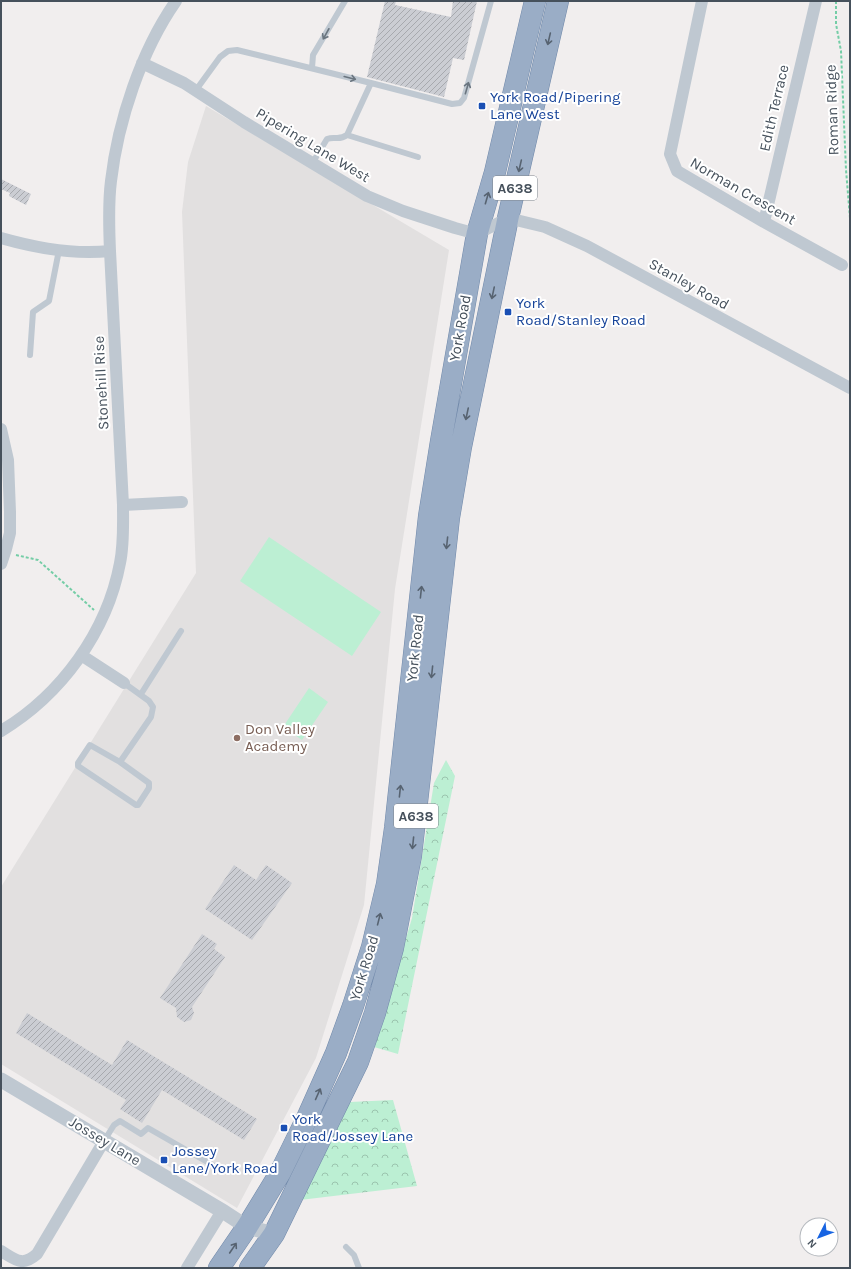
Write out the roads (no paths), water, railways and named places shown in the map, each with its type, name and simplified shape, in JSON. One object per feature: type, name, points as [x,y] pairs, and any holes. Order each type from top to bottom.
[{"type":"highway","name":"York Road","points":[[219,1268],[247,1227],[280,1173],[307,1118],[336,1053],[372,947],[387,884],[395,828],[430,516],[440,441],[477,234],[495,172],[535,1]]},
{"type":"highway","name":"York Road","points":[[250,1268],[274,1234],[358,1062],[375,1013],[393,948],[411,856],[449,518],[461,447],[508,218],[558,1]]},
{"type":"highway","points":[[247,1227],[255,1225],[272,1206],[336,1106]]},
{"type":"street","name":"Stonehill Rise","points":[[1,731],[17,722],[44,698],[68,673],[96,631],[115,586],[123,534],[123,505],[110,252],[109,215],[112,173],[125,114],[142,63],[158,30],[176,1]]},
{"type":"street","name":"Norman Crescent","points":[[702,1],[670,154],[678,172],[842,265]]},
{"type":"street","name":"Edith Terrace","points":[[764,222],[816,1]]},
{"type":"street","name":"Pipering Lane West","points":[[142,63],[184,82],[244,122],[313,162],[367,196],[403,211],[477,234]]},
{"type":"street","points":[[477,234],[508,218]]},
{"type":"street","name":"Stanley Road","points":[[508,218],[546,227],[587,246],[850,388]]},
{"type":"street","points":[[1,238],[32,246],[71,252],[110,252]]},
{"type":"street","points":[[1,429],[8,460],[10,512],[10,533],[3,558]]},
{"type":"street","points":[[123,505],[182,502]]},
{"type":"street","points":[[81,655],[124,683]]},
{"type":"street","name":"Jossey Lane","points":[[1,1080],[247,1227],[274,1234]]},
{"type":"street","points":[[1,1251],[12,1258],[25,1262],[31,1260],[37,1254],[104,1141]]},
{"type":"street","points":[[187,1268],[222,1211]]},
{"type":"lane","points":[[312,68],[313,55],[345,1]]},
{"type":"lane","points":[[196,90],[220,57],[228,51],[237,50],[452,104],[460,103],[464,98],[491,1]]},
{"type":"lane","points":[[313,162],[327,139],[331,137],[340,139],[347,135],[371,83]]},
{"type":"lane","points":[[347,135],[418,157]]},
{"type":"lane","points":[[30,355],[33,312],[50,301],[60,250]]},
{"type":"lane","points":[[141,694],[181,630]]},
{"type":"lane","points":[[120,762],[151,717],[153,707],[141,694],[124,683]]},
{"type":"lane","points":[[90,745],[120,762],[149,783],[149,788],[138,805],[78,766],[78,763],[90,745]]},
{"type":"lane","points":[[104,1141],[114,1125],[120,1121],[141,1134],[148,1128],[223,1171]]},
{"type":"lane","points":[[346,1246],[354,1255],[359,1268]]},
{"type":"place","name":"York Road/Pipering Lane West","points":[[482,106]]},
{"type":"place","name":"York Road/Stanley Road","points":[[508,312]]},
{"type":"place","name":"Don Valley Academy","points":[[237,738]]},
{"type":"place","name":"York Road/Jossey Lane","points":[[284,1128]]},
{"type":"place","name":"Jossey Lane/York Road","points":[[164,1160]]}]
